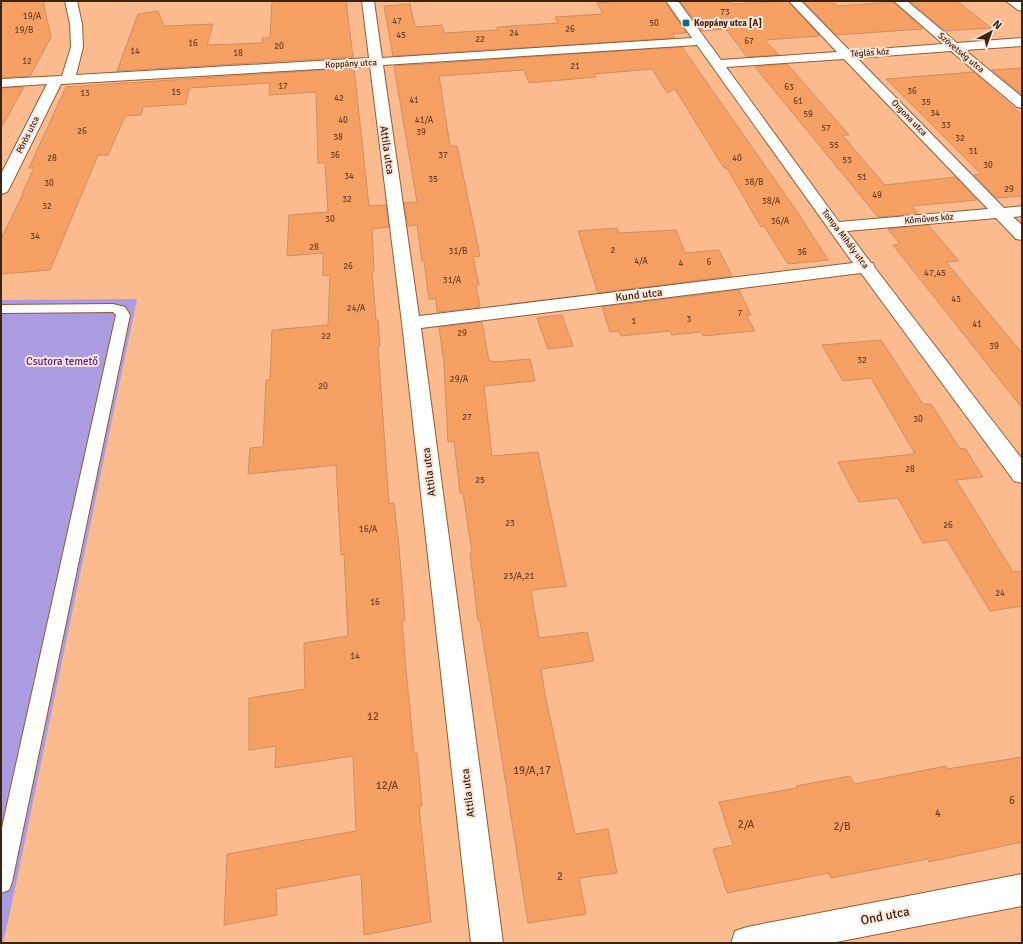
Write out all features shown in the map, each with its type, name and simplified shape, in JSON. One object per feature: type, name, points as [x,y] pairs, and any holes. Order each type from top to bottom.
[{"type":"street","name":"Pörös utca","points":[[1,189],[62,80],[77,47],[76,24],[71,1]]},
{"type":"street","name":"Attila utca","points":[[368,1],[411,323],[486,943]]},
{"type":"street","name":"Tompa Mihály utca","points":[[672,1],[835,227],[867,267],[1022,475]]},
{"type":"street","name":"Orgona utca","points":[[795,1],[1022,235]]},
{"type":"street","name":"Szövetség utca","points":[[900,1],[1022,104]]},
{"type":"street","points":[[1012,1],[1022,8]]},
{"type":"street","name":"Koppány utca","points":[[1,83],[375,62],[700,41]]},
{"type":"street","name":"Téglás köz","points":[[718,64],[1022,42]]},
{"type":"street","name":"Kőműves köz","points":[[835,227],[1022,211]]},
{"type":"street","name":"Kund utca","points":[[411,323],[867,267]]},
{"type":"street","name":"Ond utca","points":[[747,943],[1022,890]]},
{"type":"lane","points":[[1,309],[113,308],[120,310],[123,315],[55,639],[1,882]]},
{"type":"green space","name":"Csutora temető","points":[[137,299],[16,884],[3,943],[1,943],[1,300]]},
{"type":"building","points":[[1,1],[43,1],[51,37],[30,76],[1,78]]},
{"type":"building","points":[[272,1],[346,1],[353,57],[117,71],[138,14],[158,11],[164,26],[213,24],[207,45],[262,43],[262,38],[270,38]]},
{"type":"building","points":[[665,1],[686,33],[673,34],[675,38],[393,56],[384,6],[410,4],[415,27],[442,25],[444,33],[498,30],[497,27],[558,23],[555,17],[603,14],[597,3]]},
{"type":"building","points":[[680,1],[729,1],[731,4],[788,1],[820,36],[765,40],[779,55],[747,57],[726,29],[702,31]]},
{"type":"building","points":[[803,1],[832,1],[838,6],[893,2],[923,29],[836,35]]},
{"type":"building","points":[[910,1],[957,1],[991,28],[945,31]]},
{"type":"building","points":[[682,47],[798,213],[828,260],[788,264],[764,226],[761,227],[727,168],[724,168],[675,89],[667,93],[652,69],[594,74],[596,77],[529,83],[524,70],[439,76],[450,146],[457,146],[480,256],[473,257],[479,285],[476,285],[480,307],[437,312],[436,299],[429,299],[417,225],[408,226],[404,203],[417,202],[394,66]]},
{"type":"building","points":[[787,64],[849,135],[842,135],[885,185],[955,177],[977,200],[912,206],[918,214],[878,217],[755,67]]},
{"type":"building","points":[[354,68],[369,206],[386,205],[389,227],[372,229],[374,271],[372,272],[380,346],[378,347],[389,504],[394,503],[399,547],[405,620],[402,621],[406,669],[414,753],[417,753],[422,806],[419,806],[431,922],[364,935],[361,874],[276,889],[277,915],[224,925],[227,854],[356,831],[353,756],[275,768],[276,746],[249,750],[249,698],[305,689],[304,643],[348,636],[344,554],[341,555],[336,465],[248,474],[250,448],[263,447],[266,380],[270,380],[272,330],[328,325],[330,275],[323,276],[323,253],[287,256],[289,215],[328,212],[325,163],[318,163],[316,92],[269,95],[270,83],[189,88],[186,104],[143,107],[141,115],[125,116],[108,155],[98,155],[50,270],[1,274],[1,239],[23,194],[34,168],[29,168],[66,87]]},
{"type":"building","points":[[1022,68],[1022,95],[992,70]]},
{"type":"building","points":[[973,72],[1022,115],[1022,196],[996,198],[974,175],[981,174],[886,79]]},
{"type":"building","points":[[24,87],[1,128],[1,88]]},
{"type":"building","points":[[928,225],[959,261],[946,262],[1022,353],[1022,408],[893,245],[900,244],[888,229]]},
{"type":"building","points":[[617,228],[619,233],[676,230],[685,253],[719,250],[732,276],[598,293],[578,231]]},
{"type":"building","points":[[739,290],[751,315],[746,315],[755,331],[703,336],[701,332],[672,335],[670,331],[621,336],[619,331],[610,332],[602,307]]},
{"type":"building","points":[[562,315],[573,346],[548,349],[537,318]]},
{"type":"building","points":[[482,322],[489,361],[494,362],[530,359],[535,381],[484,386],[492,456],[538,452],[566,586],[531,590],[539,638],[587,632],[594,661],[541,669],[545,694],[575,834],[608,829],[617,873],[579,878],[586,914],[528,923],[480,621],[478,621],[470,553],[472,552],[463,493],[460,493],[454,441],[448,442],[444,364],[439,327]]},
{"type":"building","points":[[881,340],[923,404],[931,404],[960,449],[965,448],[983,477],[956,480],[1013,572],[1022,571],[1022,606],[990,611],[947,540],[923,543],[898,498],[859,502],[838,462],[915,454],[871,378],[843,381],[822,345]]},
{"type":"building","points":[[1022,757],[1022,842],[929,862],[928,859],[831,878],[829,873],[727,893],[713,849],[733,845],[719,802],[797,788],[796,786],[850,776],[854,784],[946,766],[947,769]]},
{"type":"place","name":"Koppány utca [A]","points":[[686,23]]}]
